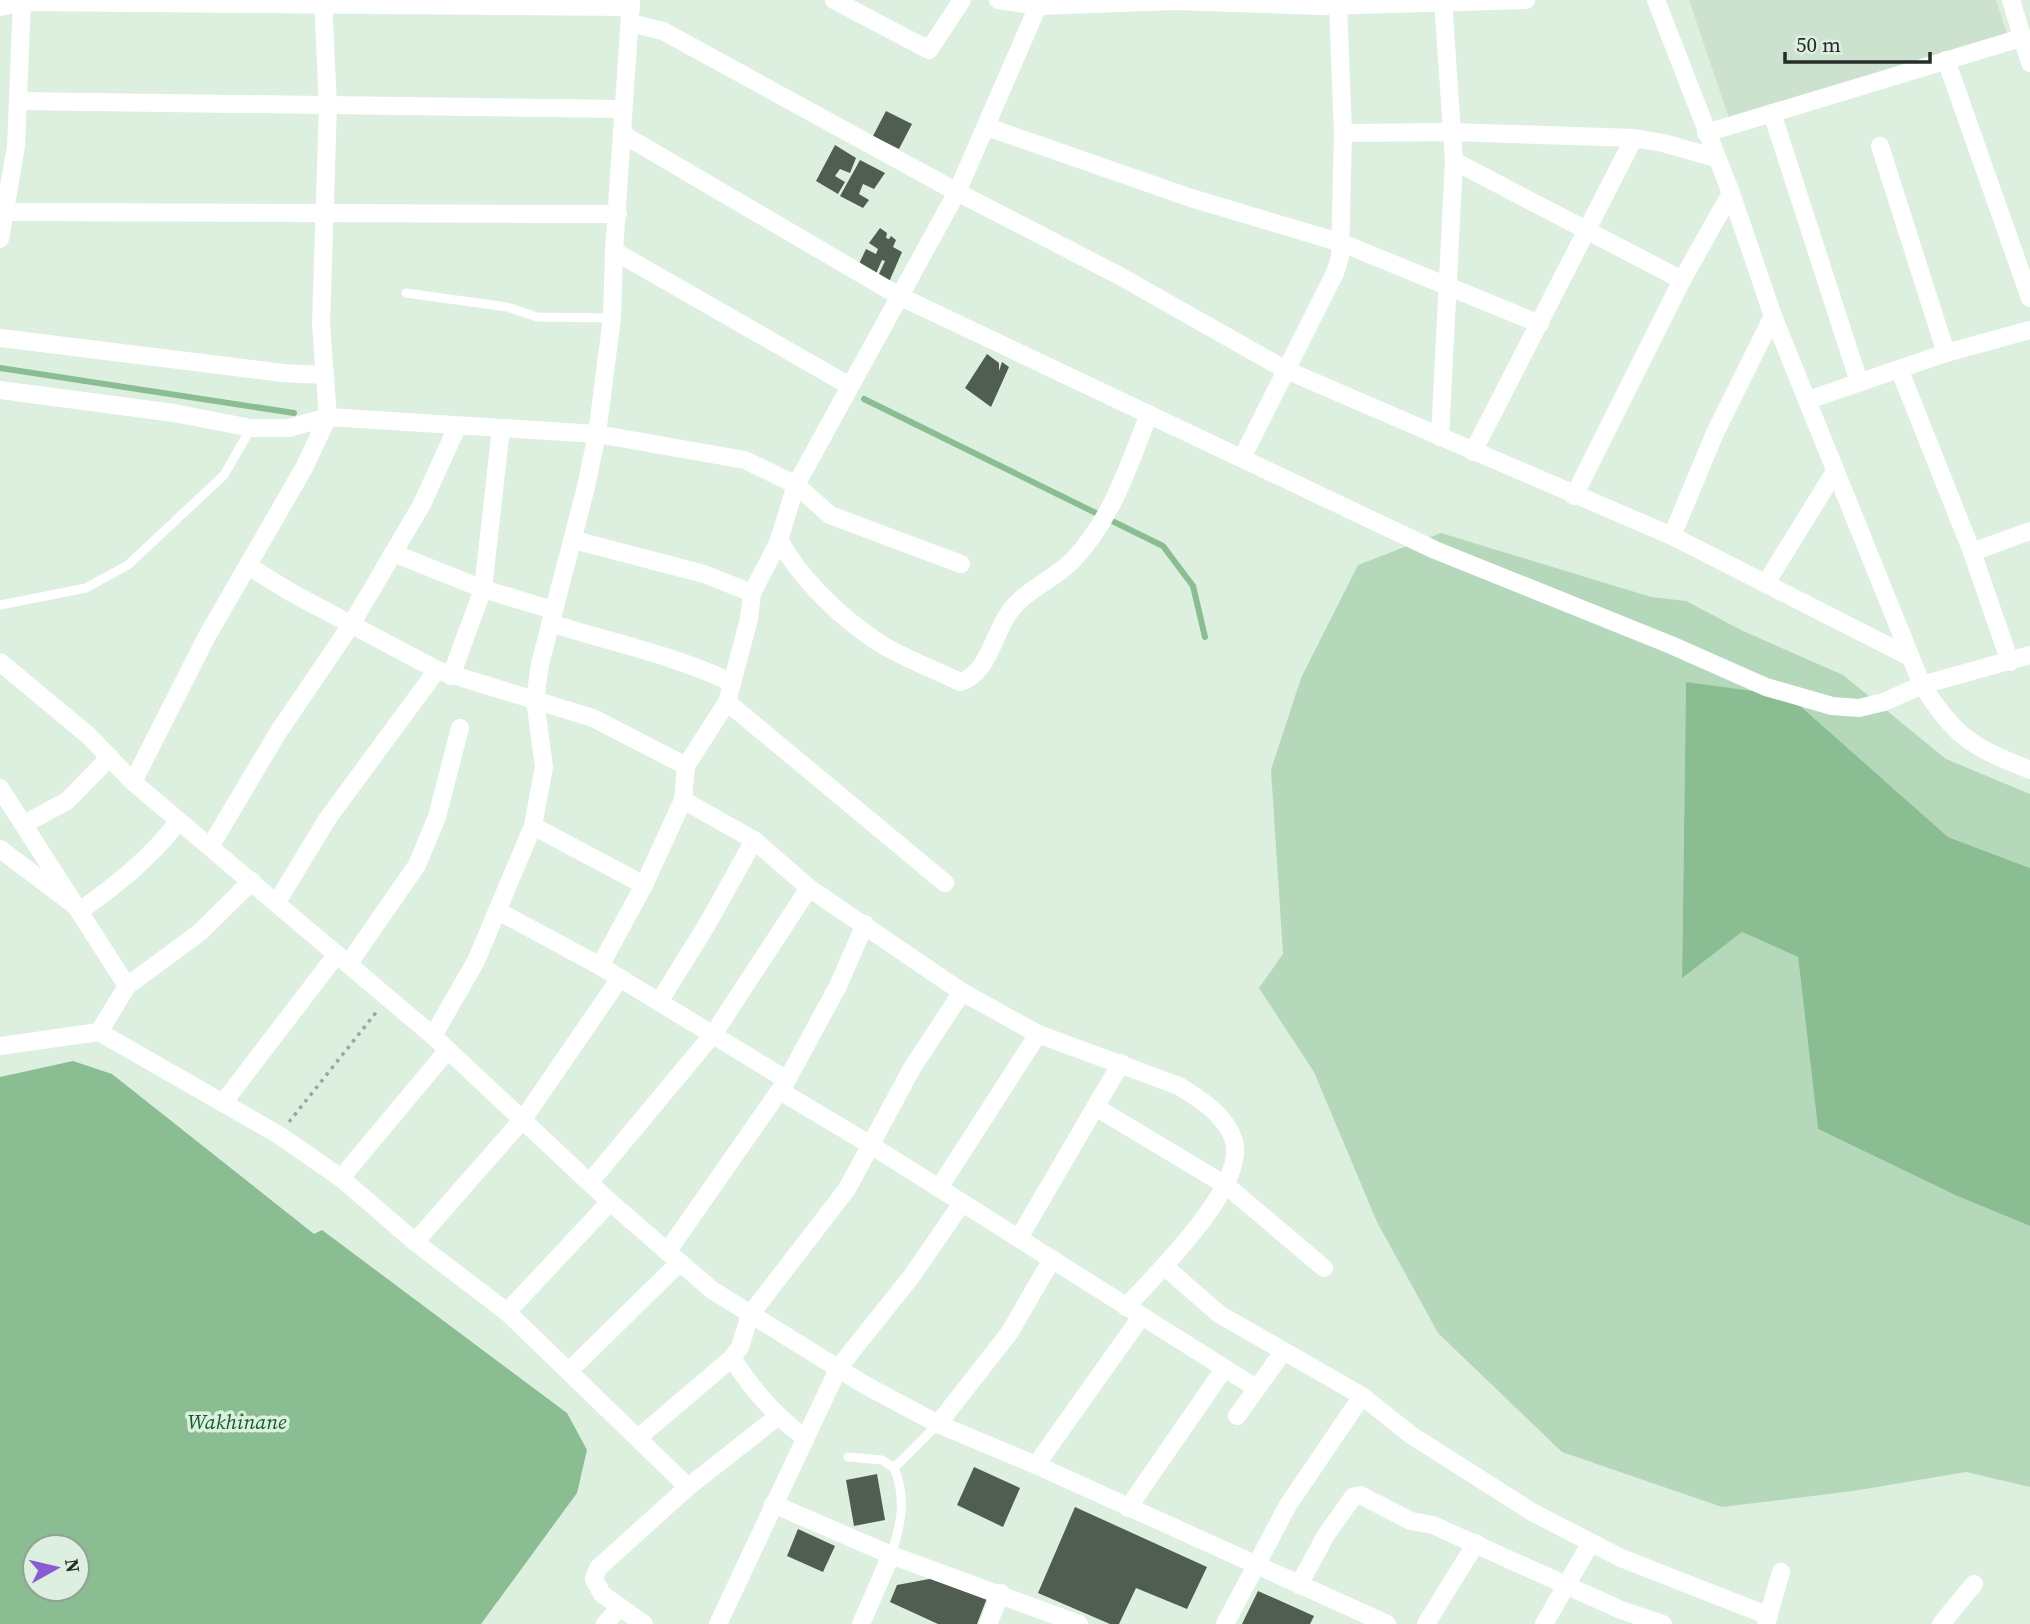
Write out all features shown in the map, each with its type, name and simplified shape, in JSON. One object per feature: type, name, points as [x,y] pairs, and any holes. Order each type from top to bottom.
[{"type":"street","points":[[834,0],[929,50],[962,0]]},
{"type":"street","points":[[998,0],[1038,6],[1175,1],[1328,4],[1526,0]]},
{"type":"street","points":[[1656,0],[1731,193],[1773,316],[1808,400],[1834,473],[1922,685],[1945,721],[1965,740],[2030,770]]},
{"type":"street","points":[[2011,0],[2030,63]]},
{"type":"street","points":[[0,239],[5,212],[8,148],[19,101],[22,1]]},
{"type":"street","points":[[0,7],[22,1],[323,3],[631,10],[663,31],[957,192],[1118,275],[1286,370],[1672,536],[1910,657]]},
{"type":"street","points":[[1440,437],[1454,161],[1443,1]]},
{"type":"street","points":[[133,782],[202,646],[304,468],[328,418],[324,374],[323,214],[328,106],[323,3]]},
{"type":"street","points":[[1241,458],[1335,273],[1342,243],[1343,133],[1328,4]]},
{"type":"street","points":[[600,965],[644,885],[683,800],[686,766],[727,702],[749,619],[752,593],[779,541],[796,485],[848,385],[957,192],[988,127],[1038,6]]},
{"type":"street","points":[[433,1036],[476,961],[533,825],[544,767],[535,700],[552,616],[574,540],[597,434],[612,318],[614,251],[631,10]]},
{"type":"street","points":[[1706,133],[2021,38]]},
{"type":"street","points":[[1946,60],[2030,298]]},
{"type":"street","points":[[19,101],[623,109]]},
{"type":"street","points":[[1772,113],[1859,382]]},
{"type":"street","points":[[988,127],[1191,198],[1342,243],[1540,324]]},
{"type":"street","points":[[1343,133],[1452,132],[1634,138],[1664,143],[1716,158]]},
{"type":"street","points":[[624,135],[899,296],[1434,550],[1671,645],[1766,687],[1832,706],[1859,708],[1884,702],[1922,685],[2030,655]]},
{"type":"street","points":[[1473,452],[1634,138]]},
{"type":"street","points":[[1880,146],[1946,354]]},
{"type":"street","points":[[1454,161],[1682,280]]},
{"type":"street","points":[[1574,496],[1682,280],[1731,193]]},
{"type":"street","points":[[5,212],[618,215]]},
{"type":"street","points":[[614,251],[848,385]]},
{"type":"street","points":[[1672,536],[1715,433],[1773,316]]},
{"type":"street","points":[[1808,400],[1946,354],[2030,330]]},
{"type":"street","points":[[0,338],[283,373],[324,374]]},
{"type":"street","points":[[1900,371],[1972,552],[2010,662]]},
{"type":"street","points":[[0,390],[174,413],[251,428],[289,428],[328,418],[597,434],[745,460],[796,485],[830,516],[961,565]]},
{"type":"street","points":[[779,541],[789,561],[810,584],[880,643],[960,681],[967,680],[980,667],[1011,609],[1073,560],[1114,503],[1149,414]]},
{"type":"street","points":[[210,847],[277,734],[351,625],[422,504],[457,427]]},
{"type":"street","points":[[277,901],[328,818],[444,673],[484,589],[501,428]]},
{"type":"street","points":[[1766,583],[1834,473]]},
{"type":"street","points":[[1972,552],[2030,531]]},
{"type":"street","points":[[574,540],[704,574],[752,593]]},
{"type":"street","points":[[393,553],[631,648],[657,653],[731,681]]},
{"type":"street","points":[[248,566],[351,625],[444,673],[593,718],[686,766]]},
{"type":"street","points":[[0,662],[110,757],[133,782],[277,901],[433,1036],[524,1118],[610,1202],[712,1290],[865,1385],[938,1424],[1036,1465],[1387,1624]]},
{"type":"street","points":[[727,702],[945,883]]},
{"type":"street","points":[[223,1103],[417,865],[437,817],[460,728]]},
{"type":"street","points":[[24,824],[67,801],[110,757]]},
{"type":"street","points":[[0,788],[127,986]]},
{"type":"street","points":[[683,800],[754,840],[809,888],[962,992],[1038,1034],[1179,1086],[1216,1112],[1234,1139],[1235,1153],[1227,1186],[1164,1266],[1036,1465]]},
{"type":"street","points":[[80,910],[139,867],[179,821]]},
{"type":"street","points":[[533,825],[644,885]]},
{"type":"street","points":[[659,1002],[708,923],[754,840]]},
{"type":"street","points":[[0,849],[80,910]]},
{"type":"street","points":[[99,1032],[127,986],[199,933],[252,881]]},
{"type":"street","points":[[590,1182],[714,1033],[809,888]]},
{"type":"street","points":[[498,911],[600,965],[714,1033],[783,1085],[869,1144],[1256,1388]]},
{"type":"street","points":[[570,1370],[673,1258],[783,1085],[838,986],[865,925]]},
{"type":"street","points":[[415,1242],[524,1118],[620,978]]},
{"type":"street","points":[[639,1437],[732,1358],[740,1348],[750,1315],[847,1189],[912,1068],[962,992]]},
{"type":"street","points":[[0,1046],[99,1032],[279,1135],[341,1178],[415,1242],[507,1312],[688,1487]]},
{"type":"street","points":[[939,1188],[1038,1034]]},
{"type":"street","points":[[341,1178],[447,1051]]},
{"type":"street","points":[[1019,1238],[1121,1063]]},
{"type":"street","points":[[1097,1108],[1227,1186],[1324,1268]]},
{"type":"street","points":[[507,1312],[610,1202]]},
{"type":"street","points":[[719,1624],[839,1367],[911,1277],[962,1203]]},
{"type":"street","points":[[938,1424],[1004,1340],[1052,1259]]},
{"type":"street","points":[[1164,1266],[1219,1314],[1362,1396],[1411,1435],[1532,1513],[1590,1544],[1768,1620],[1781,1572]]},
{"type":"street","points":[[1237,1416],[1283,1352]]},
{"type":"street","points":[[732,1358],[758,1398],[777,1417],[804,1437]]},
{"type":"street","points":[[1128,1508],[1224,1369]]},
{"type":"street","points":[[1225,1624],[1288,1506],[1362,1396]]},
{"type":"street","points":[[644,1624],[597,1587],[594,1579],[598,1568],[688,1487],[777,1417]]},
{"type":"street","points":[[1300,1584],[1326,1535],[1356,1495],[1366,1497],[1411,1521],[1433,1525],[1663,1624]]},
{"type":"street","points":[[773,1504],[891,1555],[1001,1593],[1079,1624]]},
{"type":"street","points":[[1426,1624],[1476,1543]]},
{"type":"street","points":[[1544,1624],[1590,1544]]},
{"type":"street","points":[[861,1624],[891,1555]]},
{"type":"street","points":[[1941,1624],[1974,1584]]},
{"type":"street","points":[[988,1624],[1001,1593]]},
{"type":"street","points":[[605,1624],[620,1607]]},
{"type":"lane","points":[[406,293],[507,307],[537,317],[612,318]]},
{"type":"lane","points":[[0,605],[86,588],[128,565],[224,475],[251,428]]},
{"type":"lane","points":[[894,1468],[938,1424]]},
{"type":"lane","points":[[848,1457],[882,1460],[894,1468],[903,1504],[901,1527],[891,1555]]},
{"type":"path","points":[[279,1135],[388,998]]},
{"type":"shaded area","points":[[1689,0],[1996,0],[2008,37],[1733,130]]},
{"type":"shaded area","points":[[1441,533],[1651,597],[1686,601],[1743,631],[1843,675],[1946,759],[2030,794],[2030,868],[1948,837],[1789,696],[1686,683],[1682,977],[1742,932],[1798,957],[1818,1129],[1955,1195],[2030,1226],[2030,1487],[1966,1472],[1853,1491],[1722,1507],[1562,1452],[1438,1333],[1377,1222],[1314,1072],[1259,988],[1283,954],[1271,770],[1301,678],[1358,565]]},
{"type":"water","points":[[1686,682],[1789,696],[1948,837],[2030,868],[2030,1226],[1955,1195],[1818,1129],[1798,957],[1742,932],[1682,978]]},
{"type":"water","name":"Wakhinane","points":[[73,1061],[112,1074],[314,1234],[322,1230],[567,1413],[587,1450],[577,1493],[481,1624],[0,1624],[0,1077]]},
{"type":"building","points":[[886,111],[912,124],[899,149],[873,136]]},
{"type":"building","points":[[835,145],[856,158],[850,173],[840,169],[835,176],[845,182],[838,194],[816,181]]},
{"type":"building","points":[[860,160],[885,173],[874,189],[863,184],[859,194],[869,200],[863,208],[840,196]]},
{"type":"building","points":[[880,228],[887,233],[886,238],[891,236],[896,240],[893,247],[902,252],[889,282],[878,276],[885,261],[882,260],[875,276],[858,266],[866,249],[876,254],[878,249],[869,243]]},
{"type":"building","points":[[987,354],[999,363],[999,371],[1002,362],[1009,367],[991,407],[965,388]]},
{"type":"building","points":[[974,1467],[1020,1488],[1003,1527],[957,1505]]},
{"type":"building","points":[[877,1474],[885,1520],[854,1526],[846,1480]]},
{"type":"building","points":[[1075,1507],[1207,1567],[1187,1609],[1136,1588],[1119,1624],[1110,1624],[1038,1593]]},
{"type":"building","points":[[798,1529],[835,1546],[823,1572],[787,1556]]},
{"type":"building","points":[[940,1577],[987,1598],[977,1624],[938,1624],[890,1602],[897,1585]]},
{"type":"building","points":[[1258,1591],[1314,1616],[1310,1624],[1242,1624]]},
{"type":"waterway","points":[[0,368],[294,413]]},
{"type":"waterway","points":[[864,399],[1163,546],[1193,586],[1205,637]]}]
